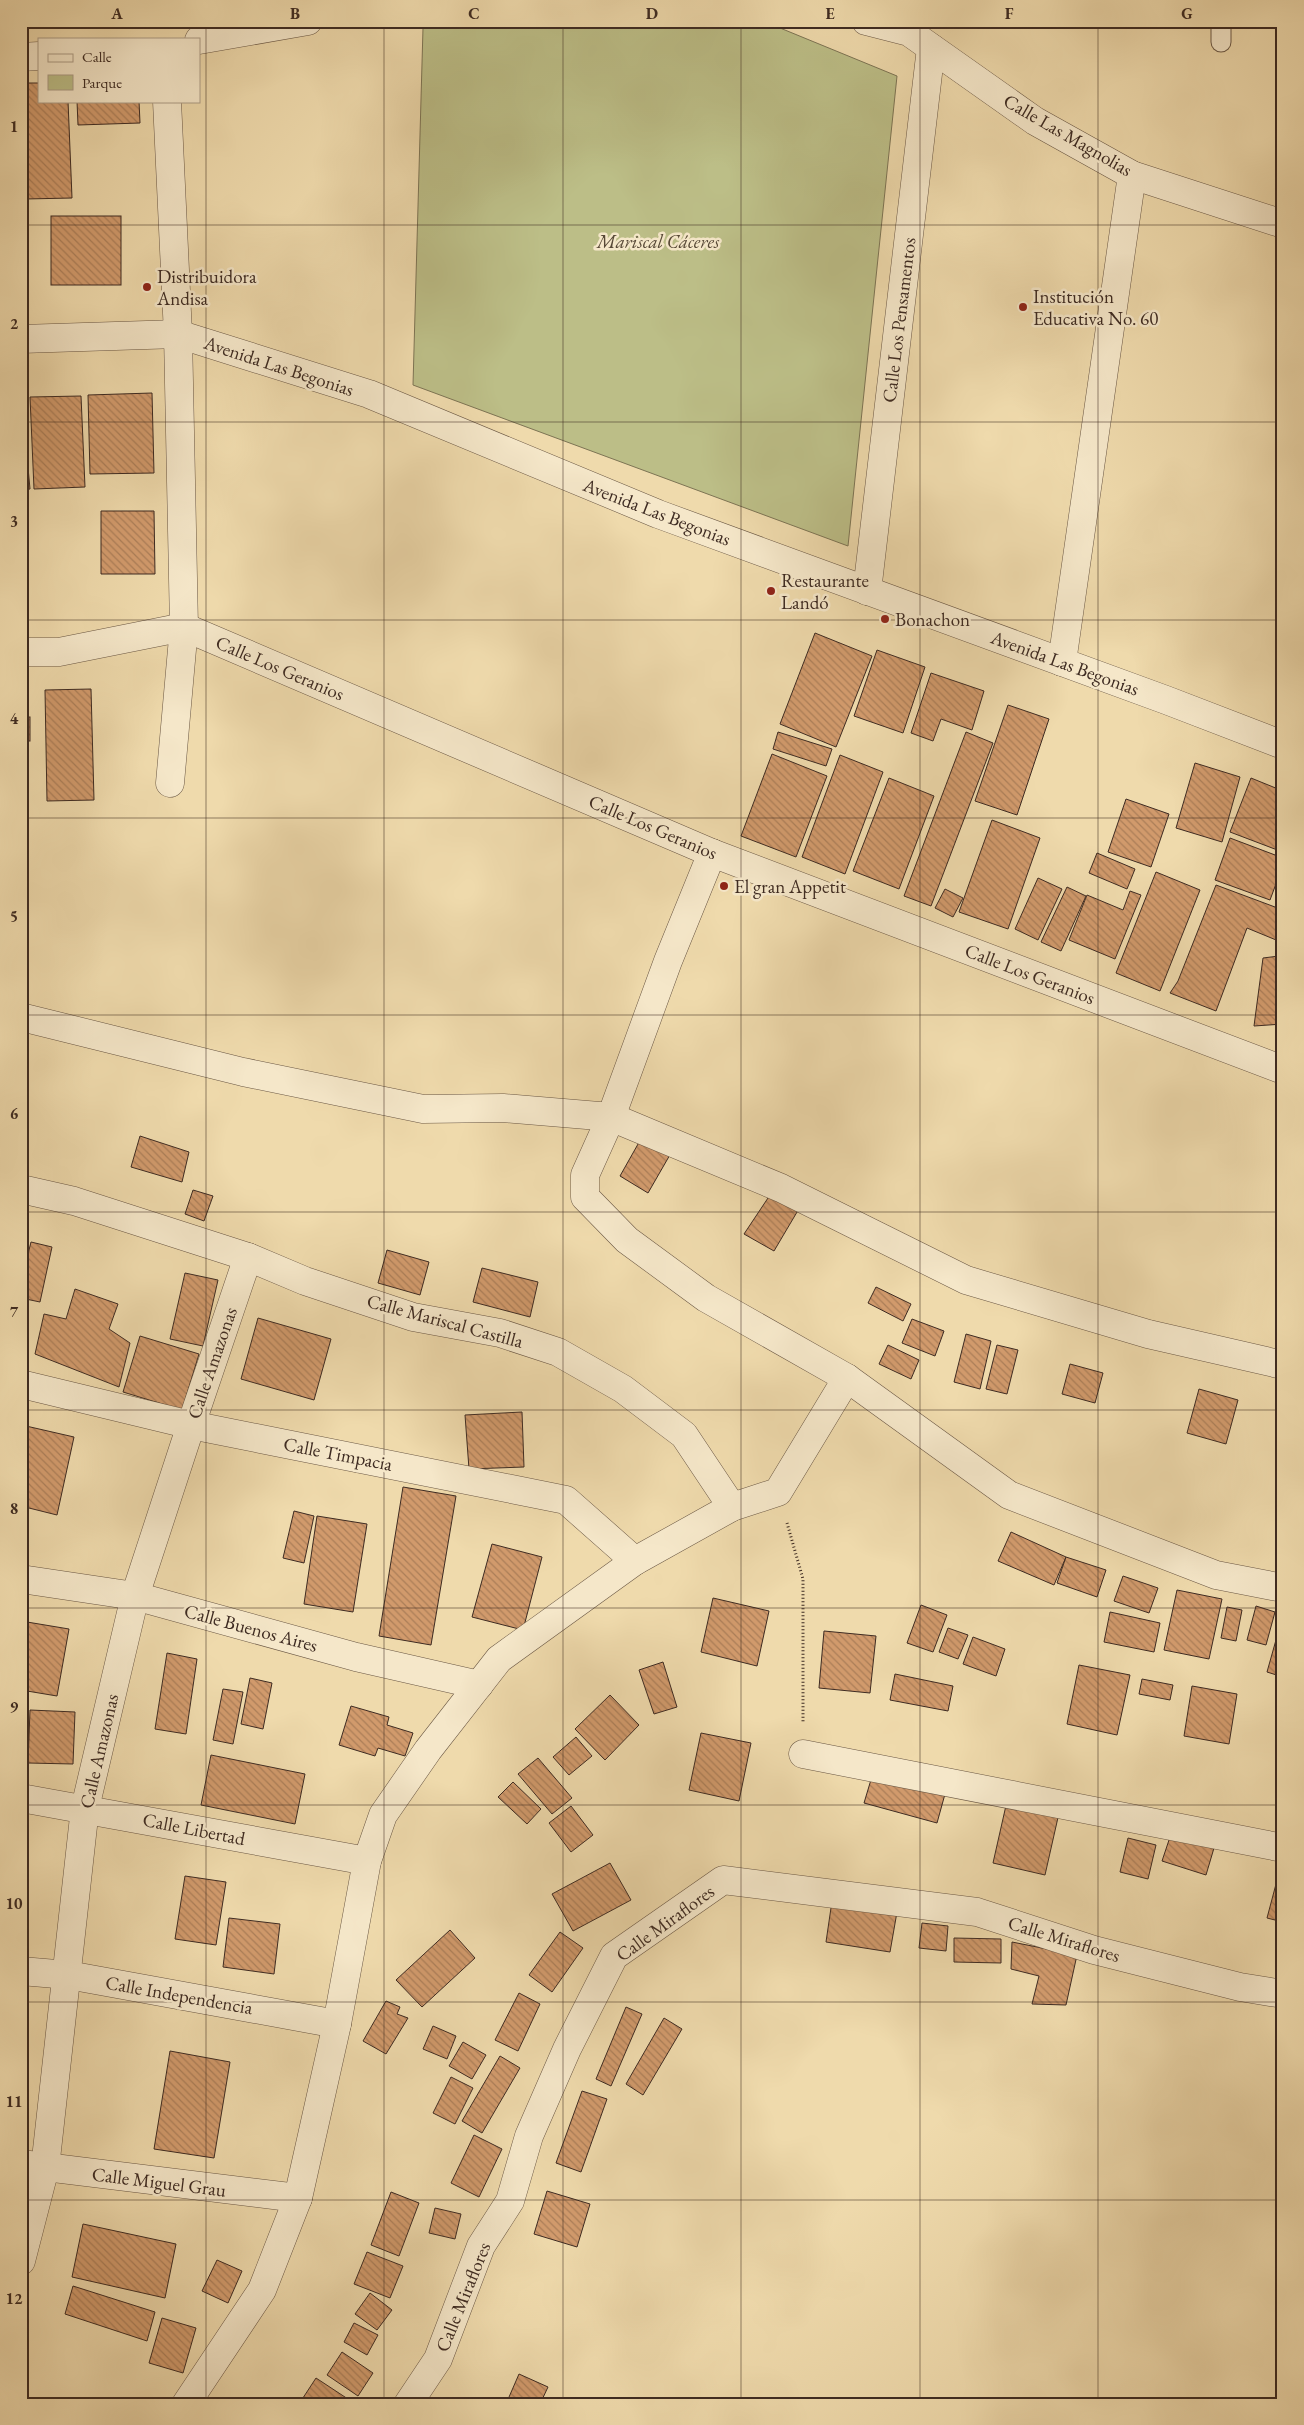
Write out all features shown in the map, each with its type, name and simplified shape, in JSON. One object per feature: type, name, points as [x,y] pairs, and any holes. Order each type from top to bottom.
[{"type":"street","points":[[200,40],[308,21]]},
{"type":"street","name":"Calle Las Magnolias","points":[[866,21],[909,32],[1035,121],[1132,174],[1283,224]]},
{"type":"street","name":"Calle Los Pensamentos","points":[[867,591],[931,48]]},
{"type":"street","points":[[21,57],[38,56]]},
{"type":"street","points":[[167,102],[178,334],[184,627],[170,783]]},
{"type":"street","points":[[1062,662],[1132,174]]},
{"type":"street","name":"Avenida Las Begonias","points":[[21,339],[178,334],[370,394],[658,514],[1062,662],[1283,746]]},
{"type":"street","points":[[21,652],[59,652],[184,627]]},
{"type":"street","name":"Calle Los Geranios","points":[[184,627],[712,852],[1283,1070]]},
{"type":"street","points":[[712,852],[668,961],[611,1117],[585,1175],[585,1197],[628,1240],[706,1298],[847,1378],[1009,1495],[1216,1575],[1283,1588]]},
{"type":"street","points":[[21,1017],[244,1072],[423,1109],[504,1108],[611,1117],[781,1188],[966,1280],[1148,1334],[1283,1364]]},
{"type":"street","name":"Calle Mariscal Castilla","points":[[21,1188],[74,1201],[248,1258],[305,1280],[413,1317],[500,1333],[558,1352],[623,1389],[684,1435],[732,1507]]},
{"type":"street","name":"Calle Amazonas","points":[[21,2261],[33,2166],[68,1974],[85,1808],[136,1596],[191,1425],[248,1258]]},
{"type":"street","points":[[186,2404],[262,2290],[298,2198],[336,2024],[367,1861],[383,1815],[428,1750],[499,1658],[635,1561],[732,1507],[778,1492],[847,1378]]},
{"type":"street","name":"Calle Timpacia","points":[[21,1384],[191,1425],[566,1500],[635,1561]]},
{"type":"street","name":"Calle Buenos Aires","points":[[21,1579],[136,1596],[356,1657],[479,1685]]},
{"type":"street","points":[[803,1754],[1283,1848]]},
{"type":"street","name":"Calle Libertad","points":[[21,1798],[85,1808],[367,1861]]},
{"type":"street","name":"Calle Miraflores","points":[[408,2404],[438,2359],[481,2246],[510,2201],[529,2136],[614,1956],[723,1880],[977,1912],[1094,1950],[1240,1987],[1283,1994]]},
{"type":"street","name":"Calle Independencia","points":[[21,1971],[68,1974],[336,2024]]},
{"type":"street","name":"Calle Miguel Grau","points":[[33,2166],[298,2198]]},
{"type":"lane","points":[[1221,21],[1221,42]]},
{"type":"path","points":[[778,1492],[803,1579],[803,1754]]},
{"type":"green space","name":"Mariscal Cáceres","points":[[470,21],[763,21],[897,76],[848,546],[413,385],[423,28]]},
{"type":"building","points":[[21,83],[38,83],[38,102],[68,102],[72,198],[25,199]]},
{"type":"building","points":[[77,102],[139,102],[140,123],[78,125]]},
{"type":"building","points":[[51,216],[121,216],[121,285],[51,285]]},
{"type":"building","points":[[21,218],[28,311],[21,311]]},
{"type":"building","points":[[21,393],[30,489],[21,490]]},
{"type":"building","points":[[152,393],[154,473],[90,474],[88,395]]},
{"type":"building","points":[[81,396],[85,487],[34,489],[30,397]]},
{"type":"building","points":[[101,511],[154,511],[155,574],[101,574]]},
{"type":"building","points":[[815,633],[872,656],[836,747],[780,724]]},
{"type":"building","points":[[877,650],[925,667],[903,733],[854,716]]},
{"type":"building","points":[[931,673],[984,691],[972,730],[941,719],[933,741],[911,733]]},
{"type":"building","points":[[91,689],[94,800],[47,801],[45,690]]},
{"type":"building","points":[[1008,705],[1049,719],[1017,815],[975,801]]},
{"type":"building","points":[[21,717],[30,717],[30,741],[21,741]]},
{"type":"building","points":[[778,732],[832,749],[826,766],[773,749]]},
{"type":"building","points":[[966,732],[993,743],[931,906],[904,896]]},
{"type":"building","points":[[772,754],[827,776],[796,857],[741,836]]},
{"type":"building","points":[[840,755],[883,772],[845,874],[802,857]]},
{"type":"building","points":[[1195,763],[1240,777],[1222,842],[1176,828]]},
{"type":"building","points":[[889,778],[934,796],[899,889],[853,871]]},
{"type":"building","points":[[1251,778],[1283,791],[1283,845],[1280,851],[1230,832]]},
{"type":"building","points":[[1126,799],[1169,814],[1151,867],[1108,852]]},
{"type":"building","points":[[992,820],[1040,838],[1008,929],[959,912]]},
{"type":"building","points":[[1230,838],[1283,858],[1283,865],[1270,900],[1215,880]]},
{"type":"building","points":[[1097,853],[1135,869],[1127,889],[1089,873]]},
{"type":"building","points":[[1156,872],[1200,890],[1160,991],[1116,973]]},
{"type":"building","points":[[1038,878],[1062,889],[1038,940],[1015,929]]},
{"type":"building","points":[[1216,885],[1283,910],[1283,1024],[1254,1026],[1263,958],[1279,956],[1281,942],[1247,928],[1216,1011],[1170,993],[1178,981]]},
{"type":"building","points":[[1067,887],[1086,896],[1061,951],[1041,942]]},
{"type":"building","points":[[945,889],[963,898],[953,917],[935,908]]},
{"type":"building","points":[[1130,891],[1141,895],[1115,959],[1069,940],[1087,895],[1123,910]]},
{"type":"building","points":[[140,1136],[189,1152],[182,1182],[131,1167]]},
{"type":"building","points":[[642,1137],[671,1153],[648,1193],[620,1176]]},
{"type":"building","points":[[193,1190],[213,1196],[204,1221],[185,1214]]},
{"type":"building","points":[[772,1192],[800,1207],[774,1251],[744,1234]]},
{"type":"building","points":[[31,1242],[52,1247],[40,1302],[21,1298],[21,1257],[27,1258]]},
{"type":"building","points":[[387,1250],[429,1262],[420,1295],[378,1283]]},
{"type":"building","points":[[482,1268],[538,1282],[530,1317],[473,1302]]},
{"type":"building","points":[[185,1273],[218,1280],[203,1346],[170,1339]]},
{"type":"building","points":[[876,1287],[911,1304],[903,1321],[868,1303]]},
{"type":"building","points":[[75,1289],[118,1304],[109,1329],[130,1343],[119,1387],[35,1354],[44,1314],[66,1319]]},
{"type":"building","points":[[258,1318],[331,1339],[314,1400],[241,1379]]},
{"type":"building","points":[[912,1319],[944,1331],[935,1356],[902,1343]]},
{"type":"building","points":[[966,1334],[991,1341],[980,1389],[954,1382]]},
{"type":"building","points":[[140,1336],[199,1354],[182,1410],[123,1392]]},
{"type":"building","points":[[888,1345],[919,1360],[911,1379],[879,1364]]},
{"type":"building","points":[[997,1345],[1018,1350],[1007,1394],[986,1389]]},
{"type":"building","points":[[1070,1364],[1103,1373],[1095,1403],[1062,1394]]},
{"type":"building","points":[[1199,1389],[1238,1400],[1226,1444],[1187,1433]]},
{"type":"building","points":[[522,1412],[524,1467],[469,1469],[465,1415]]},
{"type":"building","points":[[26,1426],[74,1437],[57,1515],[21,1506],[21,1445]]},
{"type":"building","points":[[403,1487],[456,1496],[431,1645],[379,1636]]},
{"type":"building","points":[[294,1511],[314,1516],[304,1563],[283,1558]]},
{"type":"building","points":[[317,1516],[367,1524],[353,1612],[304,1604]]},
{"type":"building","points":[[1011,1532],[1066,1557],[1054,1585],[998,1561]]},
{"type":"building","points":[[492,1544],[542,1557],[523,1630],[472,1617]]},
{"type":"building","points":[[1066,1557],[1106,1570],[1097,1597],[1057,1583]]},
{"type":"building","points":[[1123,1576],[1158,1588],[1149,1613],[1114,1601]]},
{"type":"building","points":[[1177,1590],[1222,1599],[1209,1659],[1164,1650]]},
{"type":"building","points":[[713,1598],[769,1611],[757,1666],[701,1652]]},
{"type":"building","points":[[921,1605],[947,1615],[933,1652],[907,1643]]},
{"type":"building","points":[[1256,1606],[1275,1612],[1266,1645],[1247,1640]]},
{"type":"building","points":[[1227,1607],[1242,1610],[1236,1641],[1221,1638]]},
{"type":"building","points":[[1110,1612],[1160,1623],[1154,1652],[1104,1642]]},
{"type":"building","points":[[1283,1615],[1283,1677],[1267,1672]]},
{"type":"building","points":[[21,1621],[69,1629],[57,1696],[21,1690]]},
{"type":"building","points":[[948,1628],[968,1635],[958,1659],[939,1652]]},
{"type":"building","points":[[824,1631],[876,1636],[870,1693],[819,1688]]},
{"type":"building","points":[[973,1637],[1005,1649],[996,1676],[963,1664]]},
{"type":"building","points":[[167,1653],[197,1659],[186,1734],[155,1729]]},
{"type":"building","points":[[663,1662],[677,1707],[654,1714],[639,1670]]},
{"type":"building","points":[[1079,1665],[1130,1675],[1117,1735],[1067,1724]]},
{"type":"building","points":[[895,1674],[953,1686],[948,1711],[890,1700]]},
{"type":"building","points":[[250,1678],[272,1683],[263,1729],[241,1724]]},
{"type":"building","points":[[1142,1679],[1173,1685],[1170,1700],[1139,1694]]},
{"type":"building","points":[[1192,1686],[1237,1694],[1229,1744],[1184,1736]]},
{"type":"building","points":[[223,1689],[243,1692],[233,1744],[213,1740]]},
{"type":"building","points":[[610,1695],[639,1725],[605,1760],[575,1729]]},
{"type":"building","points":[[351,1706],[389,1717],[387,1725],[413,1733],[405,1756],[378,1748],[375,1756],[339,1745]]},
{"type":"building","points":[[30,1710],[75,1712],[73,1764],[28,1763]]},
{"type":"building","points":[[701,1733],[751,1743],[739,1801],[689,1790]]},
{"type":"building","points":[[1283,1736],[1283,1757],[1277,1755]]},
{"type":"building","points":[[576,1737],[592,1756],[569,1775],[553,1757]]},
{"type":"building","points":[[211,1755],[305,1774],[295,1824],[201,1805]]},
{"type":"building","points":[[538,1758],[572,1798],[552,1814],[518,1774]]},
{"type":"building","points":[[873,1773],[945,1794],[937,1823],[864,1803]]},
{"type":"building","points":[[513,1782],[541,1809],[527,1824],[498,1797]]},
{"type":"building","points":[[1007,1801],[1059,1813],[1045,1875],[993,1863]]},
{"type":"building","points":[[571,1806],[593,1835],[571,1852],[549,1823]]},
{"type":"building","points":[[1171,1834],[1214,1848],[1206,1875],[1162,1861]]},
{"type":"building","points":[[1128,1838],[1156,1845],[1148,1879],[1120,1872]]},
{"type":"building","points":[[610,1863],[631,1900],[573,1931],[552,1894]]},
{"type":"building","points":[[1280,1869],[1283,1870],[1283,1922],[1267,1918]]},
{"type":"building","points":[[185,1876],[226,1882],[216,1945],[175,1939]]},
{"type":"building","points":[[832,1901],[897,1912],[890,1952],[826,1942]]},
{"type":"building","points":[[229,1918],[280,1924],[274,1974],[223,1967]]},
{"type":"building","points":[[922,1923],[948,1926],[946,1951],[919,1948]]},
{"type":"building","points":[[450,1930],[475,1958],[422,2007],[396,1980]]},
{"type":"building","points":[[560,1932],[583,1948],[552,1992],[529,1975]]},
{"type":"building","points":[[954,1938],[1001,1939],[1001,1963],[954,1962]]},
{"type":"building","points":[[1012,1942],[1077,1955],[1066,2005],[1032,2004],[1039,1976],[1011,1969]]},
{"type":"building","points":[[519,1993],[540,2004],[518,2051],[495,2040]]},
{"type":"building","points":[[386,2001],[400,2007],[397,2014],[408,2018],[386,2054],[363,2041]]},
{"type":"building","points":[[626,2007],[642,2014],[611,2086],[596,2079]]},
{"type":"building","points":[[664,2018],[682,2029],[643,2095],[626,2084]]},
{"type":"building","points":[[433,2026],[456,2036],[447,2059],[423,2049]]},
{"type":"building","points":[[463,2042],[486,2055],[472,2079],[449,2066]]},
{"type":"building","points":[[170,2051],[230,2062],[214,2158],[154,2149]]},
{"type":"building","points":[[500,2056],[520,2068],[482,2133],[462,2121]]},
{"type":"building","points":[[451,2077],[473,2088],[455,2124],[433,2113]]},
{"type":"building","points":[[582,2091],[607,2099],[581,2172],[556,2163]]},
{"type":"building","points":[[474,2135],[502,2149],[479,2197],[451,2183]]},
{"type":"building","points":[[547,2191],[590,2204],[577,2247],[534,2234]]},
{"type":"building","points":[[391,2192],[419,2203],[399,2256],[371,2245]]},
{"type":"building","points":[[435,2208],[461,2214],[455,2239],[429,2233]]},
{"type":"building","points":[[83,2224],[176,2244],[165,2298],[72,2277]]},
{"type":"building","points":[[367,2252],[403,2266],[390,2298],[354,2284]]},
{"type":"building","points":[[217,2260],[242,2271],[228,2303],[202,2291]]},
{"type":"building","points":[[73,2286],[155,2312],[147,2341],[65,2314]]},
{"type":"building","points":[[370,2293],[392,2310],[377,2330],[355,2314]]},
{"type":"building","points":[[162,2318],[196,2328],[183,2373],[149,2363]]},
{"type":"building","points":[[354,2323],[378,2335],[367,2355],[344,2342]]},
{"type":"building","points":[[342,2352],[373,2373],[358,2396],[327,2375]]},
{"type":"building","points":[[519,2374],[548,2387],[540,2404],[506,2404]]},
{"type":"building","points":[[316,2378],[351,2401],[349,2404],[299,2404]]},
{"type":"place","name":"Distribuidora Andisa","points":[[147,287]]},
{"type":"place","name":"Institución Educativa No. 60","points":[[1023,307]]},
{"type":"place","name":"Restaurante Landó","points":[[771,591]]},
{"type":"place","name":"Bonachon","points":[[885,619]]},
{"type":"place","name":"El gran Appetit","points":[[724,886]]}]
